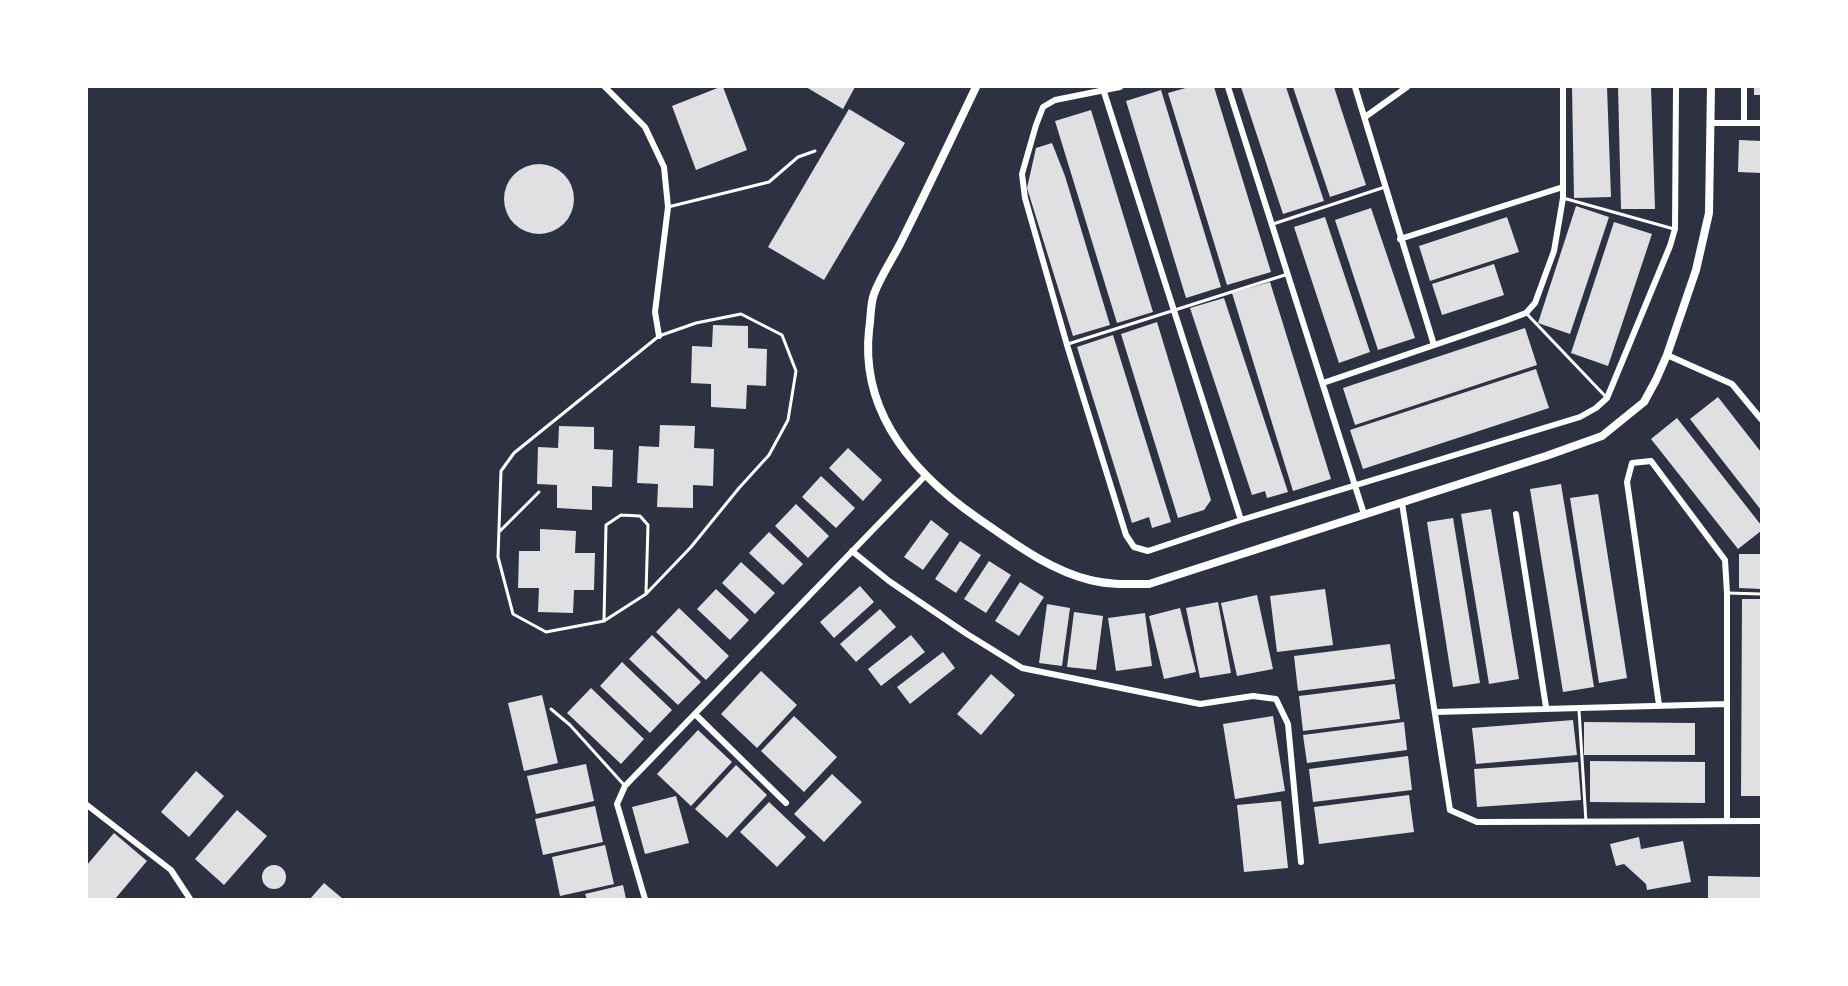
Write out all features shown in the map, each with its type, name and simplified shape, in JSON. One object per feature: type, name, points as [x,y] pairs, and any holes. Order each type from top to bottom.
[{"type":"street","points":[[605,87],[645,127],[664,167],[668,207],[655,312],[659,336]]},
{"type":"street","points":[[976,87],[873,296],[867,352],[874,392],[891,432],[912,462],[925,477],[956,503],[1021,548],[1050,564],[1090,580],[1120,584],[1149,584],[1602,436],[1644,402],[1667,356],[1696,270],[1709,213],[1711,87]]},
{"type":"street","points":[[1120,87],[1055,100],[1043,107],[1023,174],[1024,198],[1126,535],[1134,547],[1148,551],[1240,520],[1580,417],[1596,408],[1607,398],[1675,229],[1676,87]]},
{"type":"street","points":[[1228,87],[1364,514]]},
{"type":"street","points":[[1355,87],[1434,345]]},
{"type":"street","points":[[1365,117],[1407,87]]},
{"type":"street","points":[[1323,383],[1526,313],[1535,303],[1554,251],[1563,198],[1563,87]]},
{"type":"street","points":[[1744,87],[1744,123]]},
{"type":"street","points":[[1104,92],[1240,520]]},
{"type":"street","points":[[1712,123],[1761,123]]},
{"type":"street","points":[[1400,239],[1563,187]]},
{"type":"street","points":[[1667,356],[1732,384],[1761,418]]},
{"type":"street","points":[[1659,705],[1627,482],[1632,463],[1651,460],[1725,560],[1727,820]]},
{"type":"street","points":[[645,899],[616,804],[625,786],[925,477]]},
{"type":"street","points":[[1402,503],[1450,810],[1477,822],[1761,821]]},
{"type":"street","points":[[1516,514],[1546,707]]},
{"type":"street","points":[[852,551],[889,581],[957,628],[1022,668],[1200,704],[1253,696],[1276,699],[1288,724],[1301,862]]},
{"type":"street","points":[[1435,712],[1546,707],[1726,704]]},
{"type":"street","points":[[695,714],[786,803]]},
{"type":"street","points":[[87,805],[171,870],[190,899]]},
{"type":"lane","points":[[668,207],[769,182],[798,157],[815,151]]},
{"type":"lane","points":[[1271,224],[1385,187]]},
{"type":"lane","points":[[1563,198],[1675,229]]},
{"type":"lane","points":[[1067,345],[1288,274]]},
{"type":"lane","points":[[1526,313],[1607,398]]},
{"type":"lane","points":[[741,314],[782,335],[796,371],[788,420],[769,455],[691,547],[646,594],[604,621],[546,632],[513,614],[498,557],[501,471],[514,453],[659,336],[696,323],[741,314]]},
{"type":"lane","points":[[499,532],[539,492]]},
{"type":"lane","points":[[604,621],[606,525],[621,515],[640,516],[648,525],[646,594]]},
{"type":"lane","points":[[1727,593],[1761,594]]},
{"type":"lane","points":[[1579,708],[1586,822]]},
{"type":"lane","points":[[550,709],[570,725],[625,786]]},
{"type":"building","points":[[723,87],[747,150],[696,170],[672,106]]},
{"type":"building","points":[[806,87],[855,87],[843,109]]},
{"type":"building","points":[[1189,87],[1214,87],[1271,272],[1227,285],[1168,93]]},
{"type":"building","points":[[1241,87],[1286,87],[1324,201],[1283,214]]},
{"type":"building","points":[[1293,87],[1334,87],[1366,185],[1330,197]]},
{"type":"building","points":[[1572,87],[1607,87],[1611,197],[1574,198]]},
{"type":"building","points":[[1618,87],[1651,87],[1655,209],[1621,209]]},
{"type":"building","points":[[1754,87],[1761,87],[1761,95],[1754,95]]},
{"type":"building","points":[[1161,90],[1221,287],[1186,298],[1126,101]]},
{"type":"building","points":[[849,109],[905,143],[824,280],[768,247]]},
{"type":"building","points":[[1091,110],[1153,312],[1117,323],[1055,121]]},
{"type":"building","points":[[1739,140],[1761,141],[1761,173],[1738,172]]},
{"type":"building","points":[[1052,143],[1065,176],[1110,325],[1073,336],[1027,188],[1036,148]]},
{"type":"building","points":[[539,164],[552,167],[564,174],[571,186],[574,199],[571,212],[564,224],[552,231],[539,234],[526,231],[514,224],[507,212],[504,199],[507,186],[514,174],[526,167]]},
{"type":"building","points":[[1576,206],[1609,217],[1570,334],[1538,323]]},
{"type":"building","points":[[1371,208],[1415,338],[1378,350],[1335,220]]},
{"type":"building","points":[[1325,217],[1370,352],[1339,363],[1294,227]]},
{"type":"building","points":[[1507,217],[1519,252],[1430,281],[1419,246]]},
{"type":"building","points":[[1614,222],[1652,234],[1608,366],[1571,353]]},
{"type":"building","points":[[1494,264],[1504,295],[1442,315],[1432,284]]},
{"type":"building","points":[[1270,282],[1331,479],[1293,491],[1232,293]]},
{"type":"building","points":[[1224,298],[1288,492],[1267,498],[1265,491],[1252,495],[1190,308]]},
{"type":"building","points":[[1157,322],[1211,500],[1204,510],[1178,518],[1121,334]]},
{"type":"building","points":[[713,325],[748,326],[748,348],[767,349],[766,386],[747,385],[746,409],[711,407],[711,384],[691,383],[692,346],[712,347]]},
{"type":"building","points":[[1525,328],[1537,365],[1355,425],[1343,388]]},
{"type":"building","points":[[1113,335],[1171,522],[1152,528],[1149,517],[1132,523],[1077,347]]},
{"type":"building","points":[[1536,369],[1549,408],[1363,469],[1350,430]]},
{"type":"building","points":[[1718,397],[1761,452],[1761,510],[1690,419]]},
{"type":"building","points":[[1677,418],[1761,525],[1761,531],[1738,549],[1651,439]]},
{"type":"building","points":[[660,425],[695,426],[694,448],[714,449],[713,486],[693,485],[693,508],[657,507],[658,484],[637,483],[639,446],[659,447]]},
{"type":"building","points":[[559,426],[594,427],[594,449],[613,450],[612,487],[592,486],[592,510],[557,508],[557,485],[537,484],[538,447],[558,448]]},
{"type":"building","points":[[848,448],[882,480],[863,501],[829,468]]},
{"type":"building","points":[[821,476],[855,508],[836,528],[802,497]]},
{"type":"building","points":[[1561,484],[1594,687],[1563,692],[1530,489]]},
{"type":"building","points":[[1598,494],[1627,678],[1599,683],[1570,498]]},
{"type":"building","points":[[796,504],[829,536],[808,558],[775,526]]},
{"type":"building","points":[[1491,509],[1519,679],[1489,684],[1461,514]]},
{"type":"building","points":[[1453,518],[1480,683],[1453,687],[1427,522]]},
{"type":"building","points":[[931,520],[949,534],[923,570],[904,557]]},
{"type":"building","points":[[540,529],[576,531],[575,553],[595,553],[594,590],[574,590],[573,613],[538,612],[539,588],[518,588],[519,551],[540,551]]},
{"type":"building","points":[[769,532],[803,564],[783,585],[749,553]]},
{"type":"building","points":[[960,541],[981,555],[956,593],[935,579]]},
{"type":"building","points":[[1739,554],[1761,554],[1761,589],[1739,588]]},
{"type":"building","points":[[989,561],[1011,575],[986,613],[964,599]]},
{"type":"building","points":[[741,562],[775,593],[755,614],[722,583]]},
{"type":"building","points":[[1020,582],[1044,597],[1019,636],[995,621]]},
{"type":"building","points":[[860,586],[874,602],[834,638],[820,622]]},
{"type":"building","points":[[716,589],[749,620],[730,640],[697,609]]},
{"type":"building","points":[[1325,589],[1333,645],[1277,652],[1270,596]]},
{"type":"building","points":[[1257,595],[1273,669],[1237,676],[1221,603]]},
{"type":"building","points":[[1742,599],[1761,599],[1761,796],[1741,796]]},
{"type":"building","points":[[1218,602],[1231,673],[1200,678],[1186,608]]},
{"type":"building","points":[[1047,604],[1070,608],[1062,666],[1039,663]]},
{"type":"building","points":[[679,608],[729,656],[706,680],[656,632]]},
{"type":"building","points":[[1180,608],[1196,672],[1164,679],[1149,616]]},
{"type":"building","points":[[880,609],[896,627],[856,662],[840,644]]},
{"type":"building","points":[[1074,612],[1103,616],[1096,670],[1067,667]]},
{"type":"building","points":[[1145,613],[1152,666],[1116,671],[1108,618]]},
{"type":"building","points":[[652,635],[701,682],[678,705],[629,659]]},
{"type":"building","points":[[911,635],[925,652],[881,686],[868,669]]},
{"type":"building","points":[[1390,644],[1395,679],[1298,691],[1294,656]]},
{"type":"building","points":[[943,652],[955,668],[910,704],[897,687]]},
{"type":"building","points":[[622,662],[672,710],[650,733],[600,686]]},
{"type":"building","points":[[761,671],[797,705],[757,748],[721,714]]},
{"type":"building","points":[[991,674],[1015,695],[981,735],[957,714]]},
{"type":"building","points":[[1395,684],[1400,719],[1303,731],[1299,696]]},
{"type":"building","points":[[591,688],[644,739],[621,764],[567,713]]},
{"type":"building","points":[[542,695],[558,763],[524,771],[508,703]]},
{"type":"building","points":[[794,716],[837,757],[804,792],[761,751]]},
{"type":"building","points":[[1273,716],[1285,791],[1235,799],[1223,724]]},
{"type":"building","points":[[1573,720],[1577,755],[1476,764],[1472,728]]},
{"type":"building","points":[[1404,722],[1407,750],[1307,763],[1303,735]]},
{"type":"building","points":[[1584,722],[1695,723],[1695,755],[1584,755]]},
{"type":"building","points":[[698,730],[732,762],[691,806],[657,774]]},
{"type":"building","points":[[1408,756],[1412,790],[1313,802],[1309,769]]},
{"type":"building","points":[[1590,761],[1705,762],[1705,803],[1590,802]]},
{"type":"building","points":[[1578,762],[1581,800],[1477,807],[1474,769]]},
{"type":"building","points":[[586,764],[594,801],[536,814],[527,776]]},
{"type":"building","points":[[736,765],[767,795],[727,838],[695,809]]},
{"type":"building","points":[[196,771],[224,796],[189,837],[161,812]]},
{"type":"building","points":[[832,774],[862,802],[824,842],[794,814]]},
{"type":"building","points":[[1409,795],[1414,832],[1319,844],[1314,807]]},
{"type":"building","points":[[676,796],[689,843],[645,854],[632,807]]},
{"type":"building","points":[[1281,801],[1288,868],[1244,872],[1237,805]]},
{"type":"building","points":[[769,802],[806,837],[777,867],[740,832]]},
{"type":"building","points":[[595,806],[603,842],[543,855],[535,819]]},
{"type":"building","points":[[237,810],[267,836],[224,885],[195,859]]},
{"type":"building","points":[[114,833],[147,861],[115,899],[87,899],[87,865]]},
{"type":"building","points":[[1639,837],[1641,849],[1683,841],[1691,882],[1647,890],[1646,884],[1624,864],[1616,866],[1610,844]]},
{"type":"building","points":[[605,845],[614,884],[560,896],[552,857]]},
{"type":"building","points":[[274,865],[283,868],[286,877],[283,886],[274,889],[265,886],[262,877],[265,868]]},
{"type":"building","points":[[1708,876],[1761,877],[1761,899],[1708,899]]},
{"type":"building","points":[[324,883],[343,899],[310,899]]},
{"type":"building","points":[[623,885],[626,899],[587,899],[585,894]]}]
